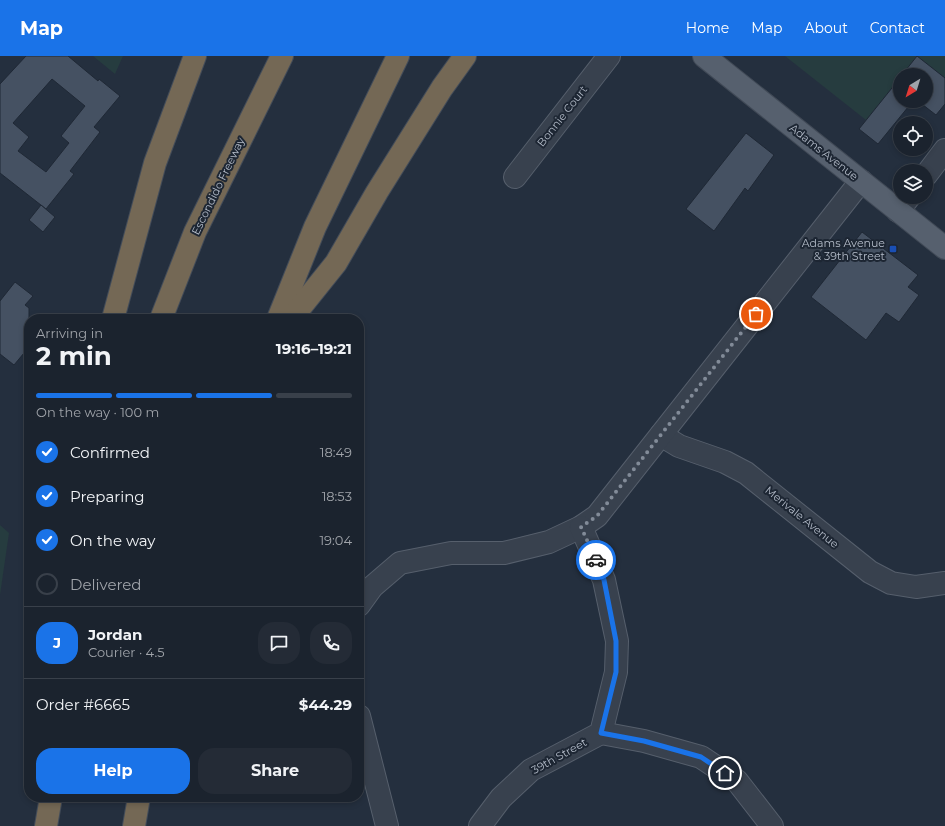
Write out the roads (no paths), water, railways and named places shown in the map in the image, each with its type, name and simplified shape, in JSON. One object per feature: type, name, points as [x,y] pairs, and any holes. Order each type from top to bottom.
[{"type":"highway","points":[[114,314],[154,163],[195,56]]},
{"type":"highway","name":"Escondido Freeway","points":[[163,314],[195,232],[282,56]]},
{"type":"highway","points":[[280,314],[315,227],[398,56]]},
{"type":"highway","points":[[295,314],[336,263],[377,192],[442,88],[465,56]]},
{"type":"highway","points":[[46,826],[50,802]]},
{"type":"highway","points":[[134,826],[138,802]]},
{"type":"main road","name":"Adams Avenue","points":[[704,56],[861,181],[893,198]]},
{"type":"main road","name":"Adams Avenue","points":[[904,204],[945,248]]},
{"type":"street","name":"Bonnie Court","points":[[515,177],[609,56]]},
{"type":"street","points":[[933,166],[945,150]]},
{"type":"street","points":[[364,598],[372,587],[400,563],[451,553],[504,553],[549,542],[581,527],[597,516],[861,181]]},
{"type":"street","name":"Merivale Avenue","points":[[661,435],[679,446],[725,462],[746,473],[870,572],[891,582],[916,587],[945,582]]},
{"type":"street","points":[[581,527],[604,580],[616,641],[616,672],[601,733],[644,741],[701,757],[738,782],[772,826]]},
{"type":"street","name":"39th Street","points":[[480,826],[502,798],[531,770],[601,733]]},
{"type":"street","points":[[364,736],[387,826]]},
{"type":"place","name":"Adams Avenue & 39th Street","points":[[893,249]]}]
